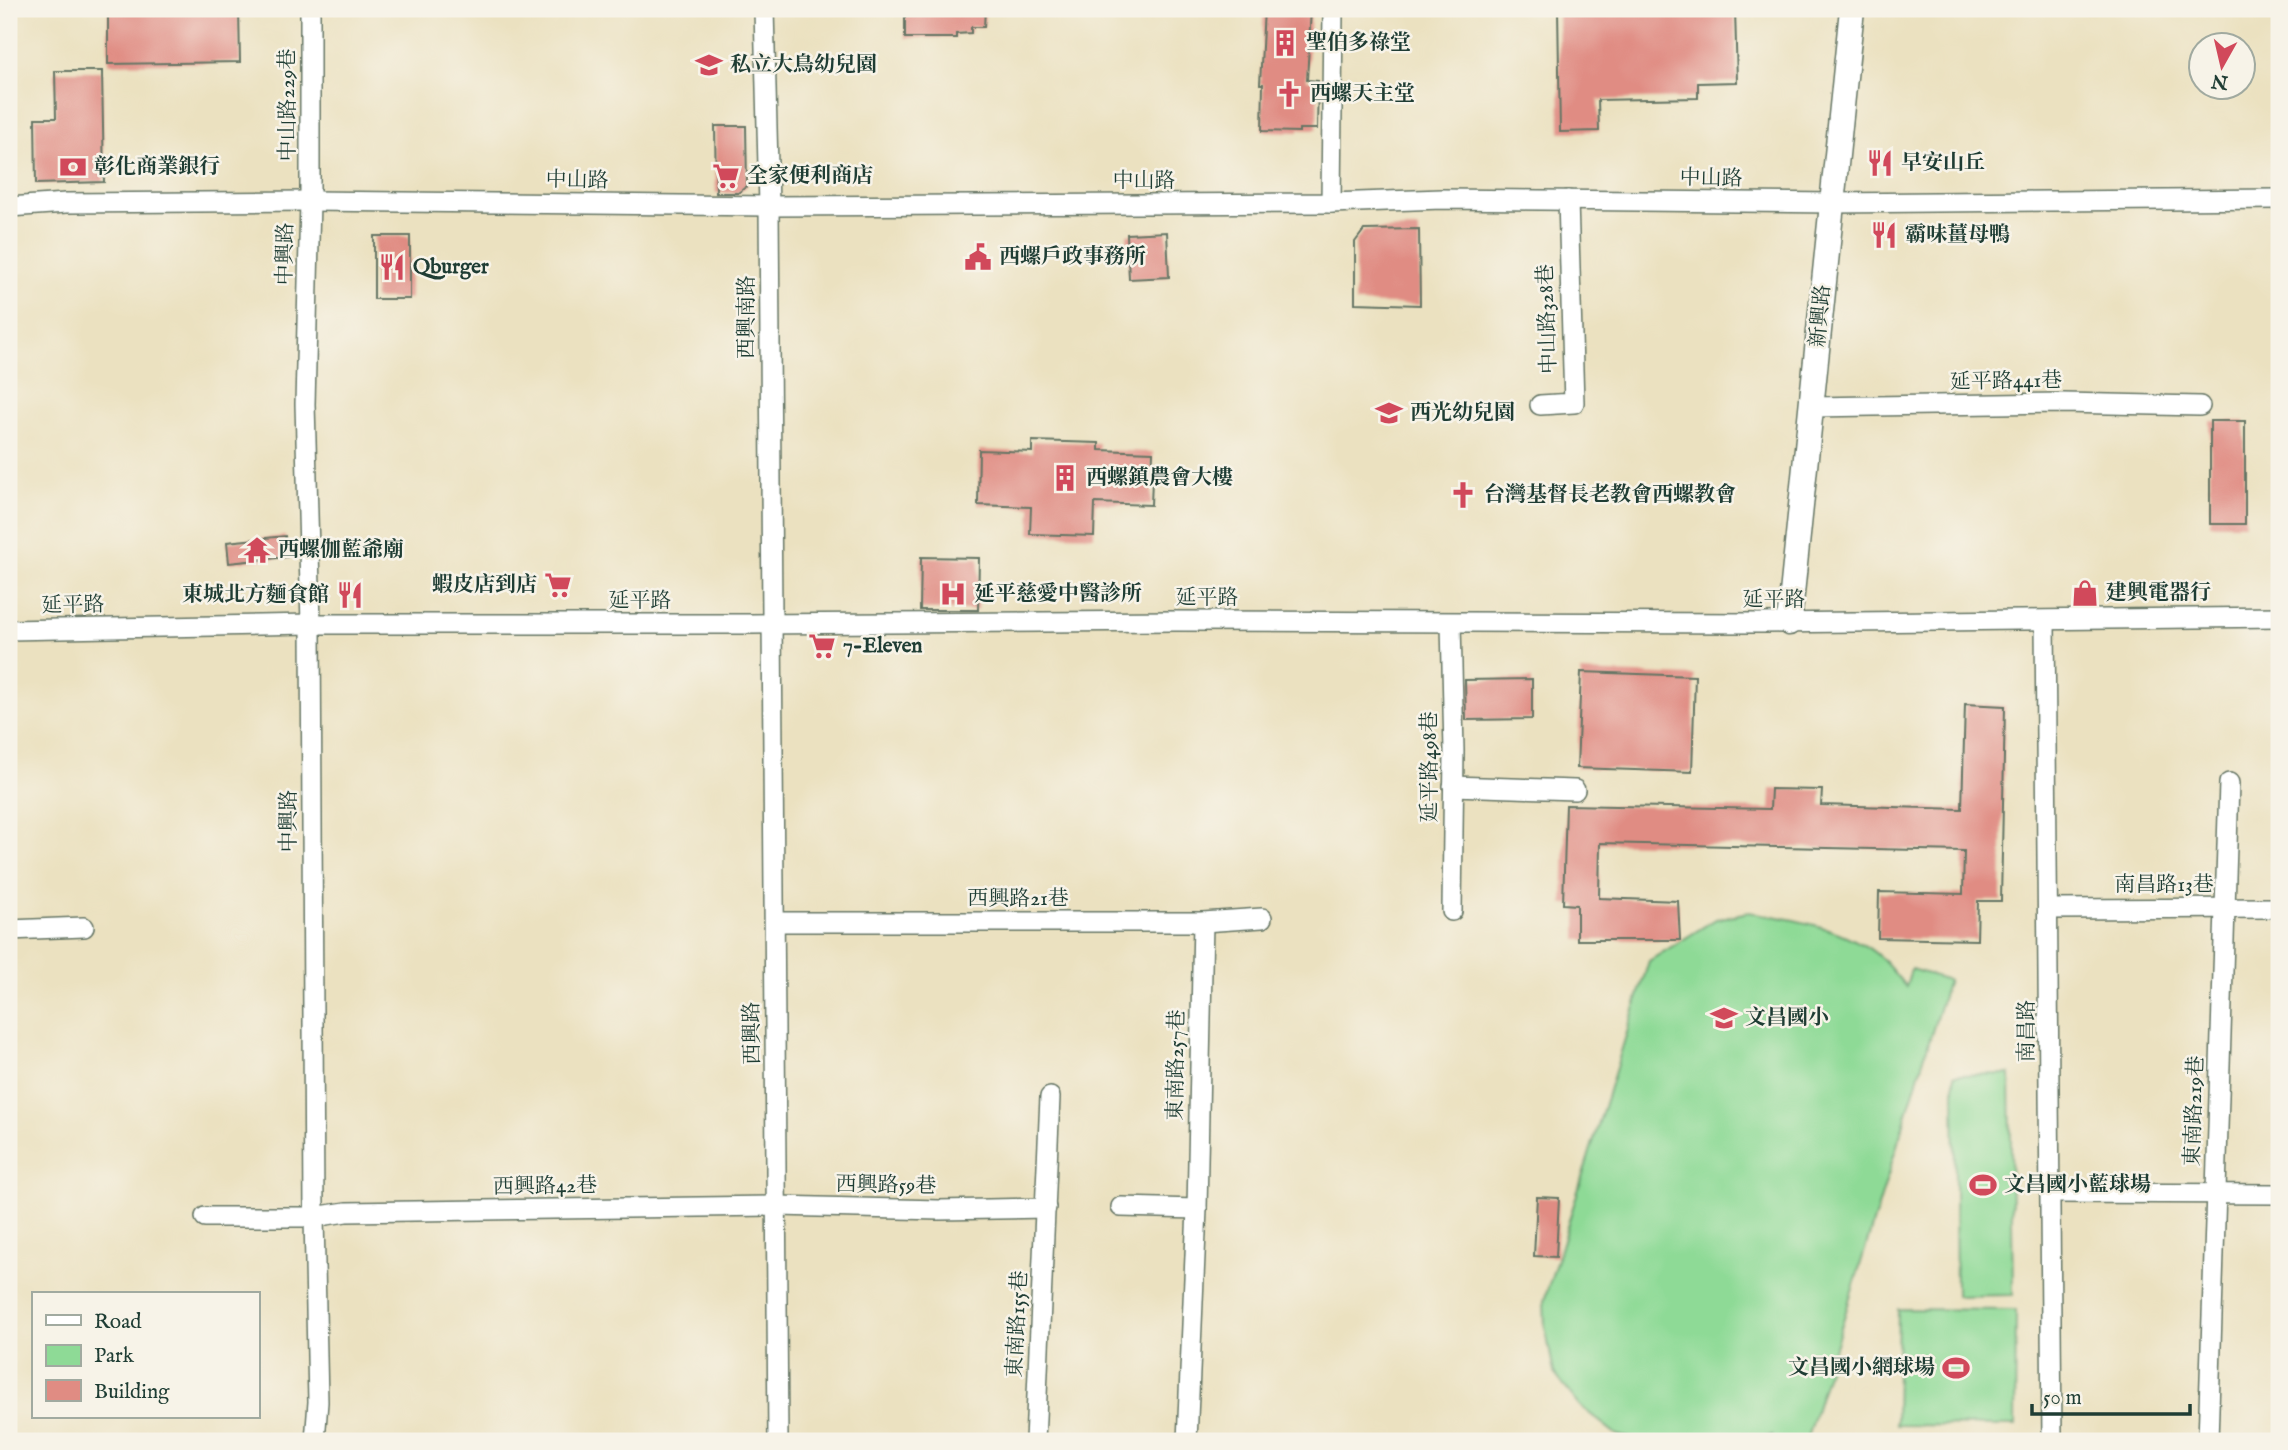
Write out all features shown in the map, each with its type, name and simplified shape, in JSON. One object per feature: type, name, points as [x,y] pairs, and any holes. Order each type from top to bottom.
[{"type":"street","name":"中山路229巷","points":[[310,9],[310,201]]},
{"type":"street","name":"西興南路","points":[[764,9],[769,206],[772,624]]},
{"type":"street","points":[[1331,203],[1332,9]]},
{"type":"street","name":"新興路","points":[[1789,623],[1852,9]]},
{"type":"street","name":"中山路","points":[[9,208],[66,204],[310,201],[769,206],[1331,203],[1442,199],[1832,203],[2279,199]]},
{"type":"street","name":"中山路328巷","points":[[1540,405],[1574,403],[1568,200]]},
{"type":"street","name":"中興路","points":[[310,201],[305,404],[311,624],[314,1217],[318,1402],[315,1441]]},
{"type":"street","name":"延平路441巷","points":[[1812,407],[2063,403],[2200,406]]},
{"type":"street","name":"延平路","points":[[9,630],[311,624],[1175,621],[1789,623],[2279,617]]},
{"type":"street","name":"南昌路","points":[[2045,621],[2052,1441]]},
{"type":"street","name":"延平路498巷","points":[[1451,623],[1452,911]]},
{"type":"street","name":"西興路","points":[[772,624],[778,1441]]},
{"type":"street","name":"東南路219巷","points":[[2208,1441],[2229,783]]},
{"type":"street","points":[[1453,786],[1575,790]]},
{"type":"street","name":"南昌路13巷","points":[[2049,909],[2279,908]]},
{"type":"street","name":"西興路21巷","points":[[775,922],[1203,922],[1262,918]]},
{"type":"street","name":"東南路257巷","points":[[1188,1441],[1197,1209],[1203,922]]},
{"type":"street","points":[[9,930],[84,927]]},
{"type":"street","name":"東南路155巷","points":[[1035,1441],[1050,1097]]},
{"type":"street","points":[[2050,1193],[2279,1194]]},
{"type":"street","name":"西興路42巷","points":[[205,1217],[314,1217],[346,1212],[778,1206]]},
{"type":"street","name":"西興路59巷","points":[[778,1206],[1046,1208]]},
{"type":"street","points":[[1121,1207],[1197,1209]]},
{"type":"green space","points":[[1748,912],[1800,921],[1853,939],[1881,958],[1906,987],[1911,969],[1948,980],[1806,1441],[1771,1441],[1772,1435],[1758,1441],[1641,1441],[1617,1435],[1580,1406],[1554,1373],[1545,1326],[1544,1301],[1649,961],[1716,919]]},
{"type":"green space","name":"文昌國小藍球場","points":[[2010,1074],[2013,1295],[1956,1296],[1954,1075]]},
{"type":"green space","name":"文昌國小網球場","points":[[1898,1309],[2016,1310],[2015,1426],[1896,1425]]},
{"type":"building","points":[[108,9],[239,9],[240,62],[108,64]]},
{"type":"building","points":[[905,9],[985,9],[984,27],[971,27],[971,33],[956,34],[956,38],[905,38]]},
{"type":"building","points":[[1264,9],[1311,9],[1307,80],[1318,81],[1317,129],[1299,129],[1299,132],[1262,131],[1263,84],[1260,84]]},
{"type":"building","points":[[1558,9],[1735,9],[1737,82],[1698,83],[1698,98],[1598,100],[1599,131],[1560,132]]},
{"type":"building","points":[[55,71],[102,71],[104,182],[36,184],[35,118],[56,118]]},
{"type":"building","points":[[715,126],[746,126],[747,186],[738,193],[716,193]]},
{"type":"building","points":[[1419,229],[1420,305],[1355,303],[1355,242],[1364,230]]},
{"type":"building","points":[[1167,232],[1169,277],[1129,279],[1127,234]]},
{"type":"building","name":"Qburger","points":[[374,236],[410,236],[410,299],[374,299]]},
{"type":"building","points":[[2210,421],[2245,421],[2245,524],[2210,524]]},
{"type":"building","name":"西螺鎮農會大樓","points":[[1032,441],[1099,443],[1099,450],[1153,452],[1151,505],[1095,503],[1094,536],[1030,534],[1031,507],[978,505],[979,450],[1032,452]]},
{"type":"building","name":"西螺伽藍爺廟","points":[[285,536],[287,557],[229,563],[227,542]]},
{"type":"building","points":[[921,557],[979,558],[978,610],[920,610]]},
{"type":"building","points":[[1581,672],[1695,676],[1692,772],[1577,768]]},
{"type":"building","points":[[1532,679],[1532,719],[1466,720],[1465,680]]},
{"type":"building","points":[[1965,704],[2005,706],[2001,901],[1978,901],[1977,940],[1878,938],[1879,892],[1963,894],[1964,851],[1600,843],[1599,898],[1678,901],[1680,940],[1577,940],[1577,905],[1563,904],[1566,805],[1770,809],[1771,789],[1822,790],[1821,805],[1962,809]]},
{"type":"building","points":[[1537,1197],[1559,1198],[1556,1257],[1534,1256]]},
{"type":"place","name":"聖伯多祿堂","points":[[1285,43]]},
{"type":"place","name":"私立大鳥幼兒園","points":[[709,65]]},
{"type":"place","name":"西螺天主堂","points":[[1289,94]]},
{"type":"place","name":"早安山丘","points":[[1880,163]]},
{"type":"place","name":"彰化商業銀行","points":[[73,167]]},
{"type":"place","name":"全家便利商店","points":[[726,176]]},
{"type":"place","name":"霸味薑母鴨","points":[[1884,235]]},
{"type":"place","name":"西螺戶政事務所","points":[[978,257]]},
{"type":"place","name":"Qburger","points":[[392,267]]},
{"type":"place","name":"西光幼兒園","points":[[1389,413]]},
{"type":"place","name":"西螺鎮農會大樓","points":[[1065,478]]},
{"type":"place","name":"台灣基督長老教會西螺教會","points":[[1463,495]]},
{"type":"place","name":"西螺伽藍爺廟","points":[[257,550]]},
{"type":"place","name":"蝦皮店到店","points":[[558,585]]},
{"type":"place","name":"建興電器行","points":[[2085,593]]},
{"type":"place","name":"延平慈愛中醫診所","points":[[953,594]]},
{"type":"place","name":"東城北方麵食館","points":[[350,595]]},
{"type":"place","name":"7-Eleven","points":[[822,646]]},
{"type":"place","name":"文昌國小","points":[[1724,1018]]},
{"type":"place","name":"文昌國小藍球場","points":[[1983,1185]]},
{"type":"place","name":"文昌國小網球場","points":[[1956,1368]]}]
